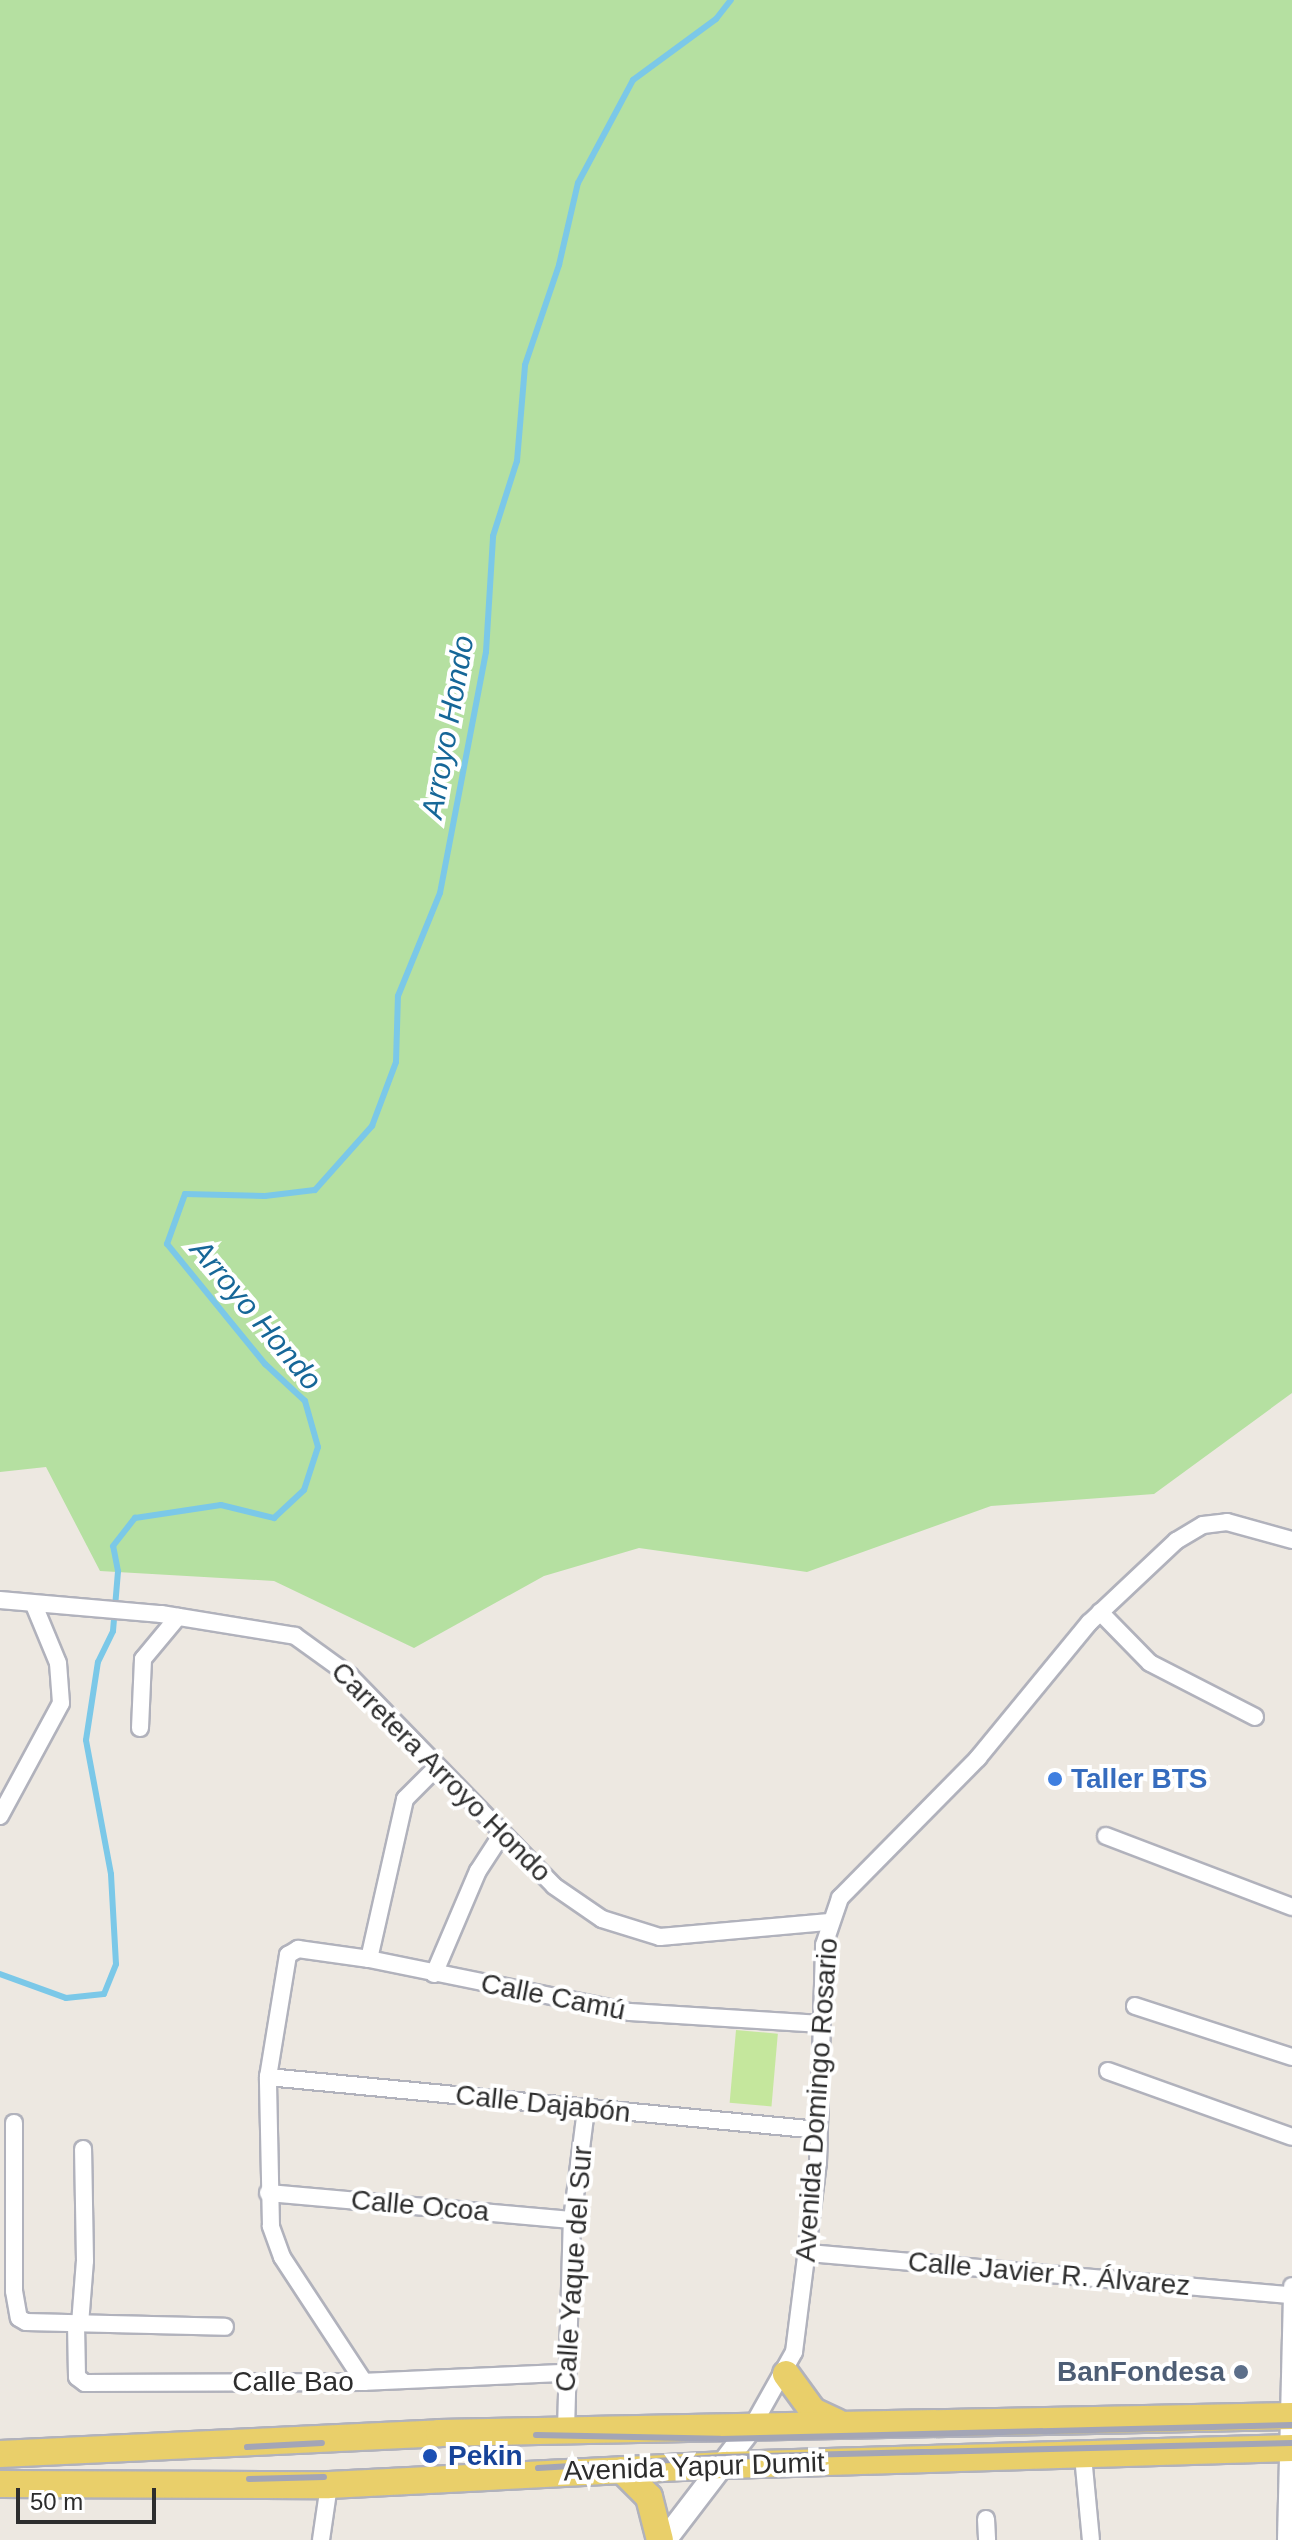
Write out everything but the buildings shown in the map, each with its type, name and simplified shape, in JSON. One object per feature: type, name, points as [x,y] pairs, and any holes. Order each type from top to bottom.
[{"type":"main road","points":[[786,2374],[813,2411],[844,2423]]},
{"type":"main road","name":"Avenida Yapur Dumit","points":[[0,2454],[566,2430],[1289,2416]]},
{"type":"main road","name":"Avenida Domingo Rosario","points":[[662,2540],[726,2465],[753,2425]]},
{"type":"main road","name":"Avenida Yapur Dumit","points":[[0,2484],[329,2485],[726,2465],[1289,2448]]},
{"type":"main road","points":[[622,2470],[649,2497],[662,2540]]},
{"type":"street","name":"Avenida Domingo Rosario","points":[[753,2425],[786,2374],[808,2253],[829,1922],[860,1874],[978,1758],[1100,1612],[1176,1541],[1203,1525],[1227,1522],[1292,1540]]},
{"type":"street","name":"Carretera Arroyo Hondo","points":[[0,1600],[161,1614],[295,1636],[349,1675],[554,1886],[602,1919],[660,1937],[829,1922]]},
{"type":"street","points":[[0,1816],[15,1796],[61,1703],[58,1663],[34,1605]]},
{"type":"street","points":[[1100,1612],[1150,1663],[1255,1717]]},
{"type":"street","points":[[140,1728],[143,1659],[178,1617]]},
{"type":"street","points":[[369,1959],[405,1799],[437,1767]]},
{"type":"street","points":[[434,1974],[478,1871],[502,1834]]},
{"type":"street","points":[[1106,1836],[1292,1907]]},
{"type":"street","name":"Calle Camú","points":[[268,2077],[288,1955],[298,1949],[369,1959],[630,2012],[822,2024]]},
{"type":"street","points":[[1135,2006],[1292,2057]]},
{"type":"street","points":[[1108,2071],[1292,2137]]},
{"type":"street","points":[[268,2077],[271,2226],[282,2257],[364,2382]]},
{"type":"street","name":"Calle Dajabón","points":[[268,2077],[818,2130]]},
{"type":"street","name":"Calle Yaque del Sur","points":[[566,2430],[564,2373],[572,2220],[586,2109]]},
{"type":"street","points":[[14,2123],[17,2312],[26,2322],[225,2327]]},
{"type":"street","points":[[78,2324],[85,2261],[83,2149]]},
{"type":"street","name":"Calle Ocoa","points":[[268,2193],[572,2220]]},
{"type":"street","name":"Calle Javier R. Álvarez","points":[[808,2253],[1291,2291]]},
{"type":"street","points":[[1286,2540],[1291,2291]]},
{"type":"street","name":"Calle Bao","points":[[78,2324],[77,2377],[85,2383],[364,2382],[564,2373]]},
{"type":"street","points":[[1083,2456],[1091,2540]]},
{"type":"street","points":[[321,2540],[329,2485]]},
{"type":"street","points":[[986,2519],[987,2540]]},
{"type":"green space","points":[[0,0],[1292,0],[1292,1393],[1154,1494],[991,1506],[807,1572],[639,1548],[544,1576],[414,1648],[274,1581],[100,1571],[46,1467],[0,1472]]},
{"type":"green space","points":[[736,2030],[778,2034],[771,2106],[730,2103]]},
{"type":"waterway","name":"Arroyo Hondo","points":[[0,1974],[66,1998],[104,1994],[116,1964],[111,1874],[86,1740],[98,1662],[113,1631],[118,1571],[113,1546],[135,1518],[221,1505],[274,1518],[304,1490],[318,1447],[305,1401],[265,1364],[167,1244],[185,1194],[265,1196],[315,1190],[372,1126],[396,1062],[398,996],[440,893],[486,652],[493,536],[517,461],[525,365],[559,265],[578,183],[633,80],[716,19],[731,0]]},
{"type":"railway","points":[[536,2435],[720,2439],[1292,2425]]},
{"type":"railway","points":[[247,2447],[322,2443]]},
{"type":"railway","points":[[538,2468],[722,2457],[1292,2443]]},
{"type":"railway","points":[[249,2479],[324,2477]]},
{"type":"place","name":"Taller BTS","points":[[1055,1779]]},
{"type":"place","name":"BanFondesa","points":[[1241,2372]]},
{"type":"place","name":"Pekin","points":[[430,2456]]}]
